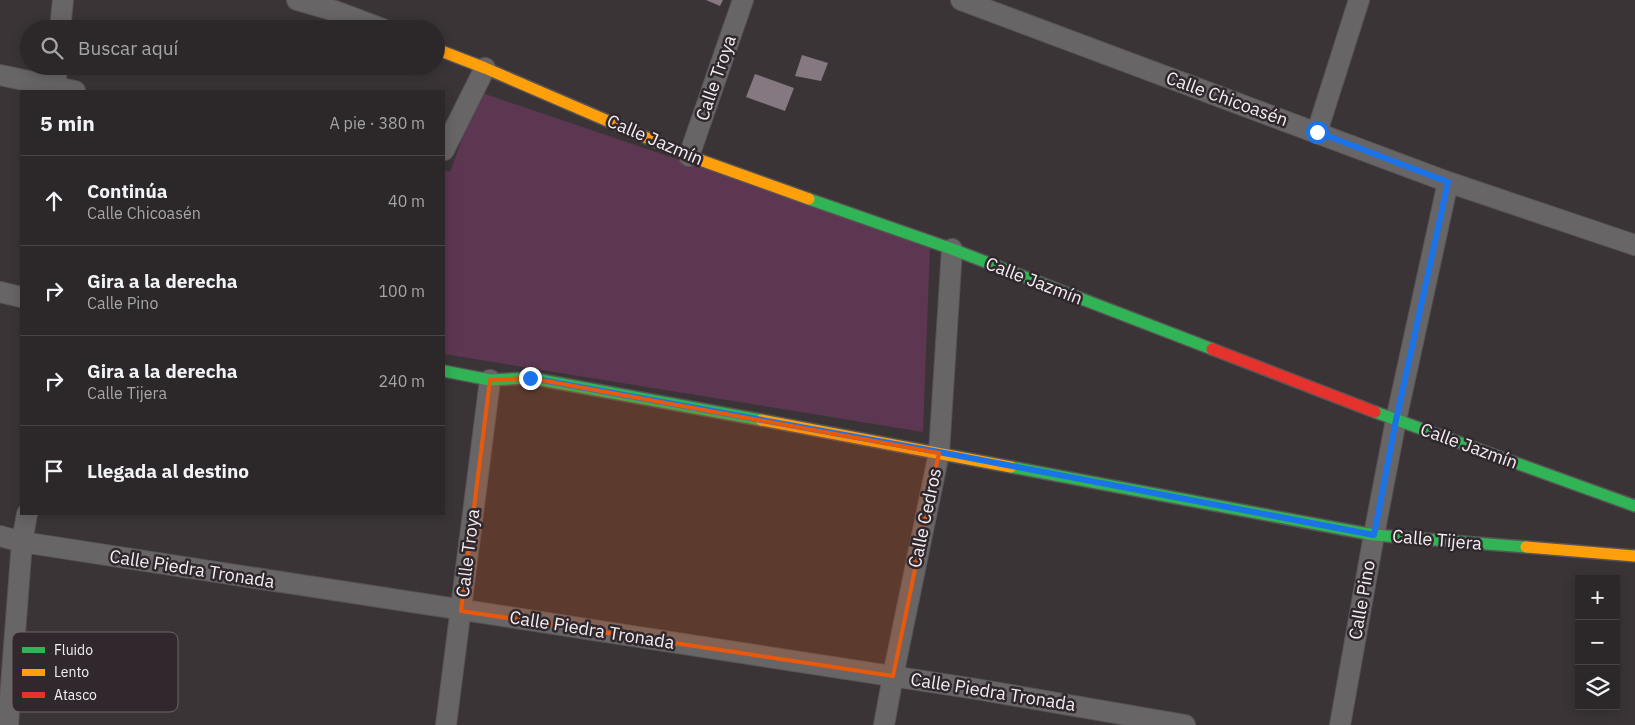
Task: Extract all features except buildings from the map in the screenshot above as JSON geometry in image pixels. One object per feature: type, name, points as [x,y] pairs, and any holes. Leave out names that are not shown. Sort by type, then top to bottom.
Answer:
[{"type":"street","points":[[61,20],[63,0]]},
{"type":"street","points":[[297,0],[359,20]]},
{"type":"street","name":"Calle Troya","points":[[689,156],[743,0]]},
{"type":"street","name":"Calle Chicoasén","points":[[960,0],[1448,182],[1635,245]]},
{"type":"street","points":[[1317,132],[1359,0]]},
{"type":"street","name":"Calle Jazmín","points":[[445,52],[689,156],[952,249],[1396,420],[1635,506]]},
{"type":"street","points":[[445,148],[485,68]]},
{"type":"street","points":[[0,76],[55,90],[56,75]]},
{"type":"street","name":"Calle Pino","points":[[1340,725],[1396,420],[1448,182]]},
{"type":"street","name":"Calle Cedros","points":[[884,725],[892,676],[939,452],[952,249]]},
{"type":"street","points":[[0,292],[20,297]]},
{"type":"street","name":"Calle Tijera","points":[[445,371],[490,380],[530,378],[939,452],[1374,535],[1635,556]]},
{"type":"street","name":"Calle Troya","points":[[446,725],[490,380]]},
{"type":"street","points":[[15,632],[22,542],[27,515]]},
{"type":"street","name":"Calle Piedra Tronada","points":[[0,536],[22,542],[976,689],[1185,725]]},
{"type":"street","points":[[8,725],[12,673]]},
{"type":"highlighted area","points":[[530,378],[939,453],[893,676],[461,611],[490,380]]},
{"type":"shaded area","points":[[479,92],[930,245],[923,432],[445,354],[445,170],[450,172]]},
{"type":"traffic: fast","points":[[809,199],[952,249],[1212,349]]},
{"type":"traffic: fast","points":[[445,371],[490,380],[530,378],[761,420]]},
{"type":"traffic: fast","points":[[1375,412],[1635,506]]},
{"type":"traffic: fast","points":[[1011,467],[1374,535],[1526,547]]},
{"type":"traffic: slow","points":[[445,52],[689,156],[809,199]]},
{"type":"traffic: slow","points":[[761,420],[1011,467]]},
{"type":"traffic: slow","points":[[1526,547],[1635,556]]},
{"type":"traffic: jam","points":[[1212,349],[1375,412]]},
{"type":"route","points":[[530,378],[939,452],[1374,535],[1396,420],[1448,182],[1317,132]]}]
